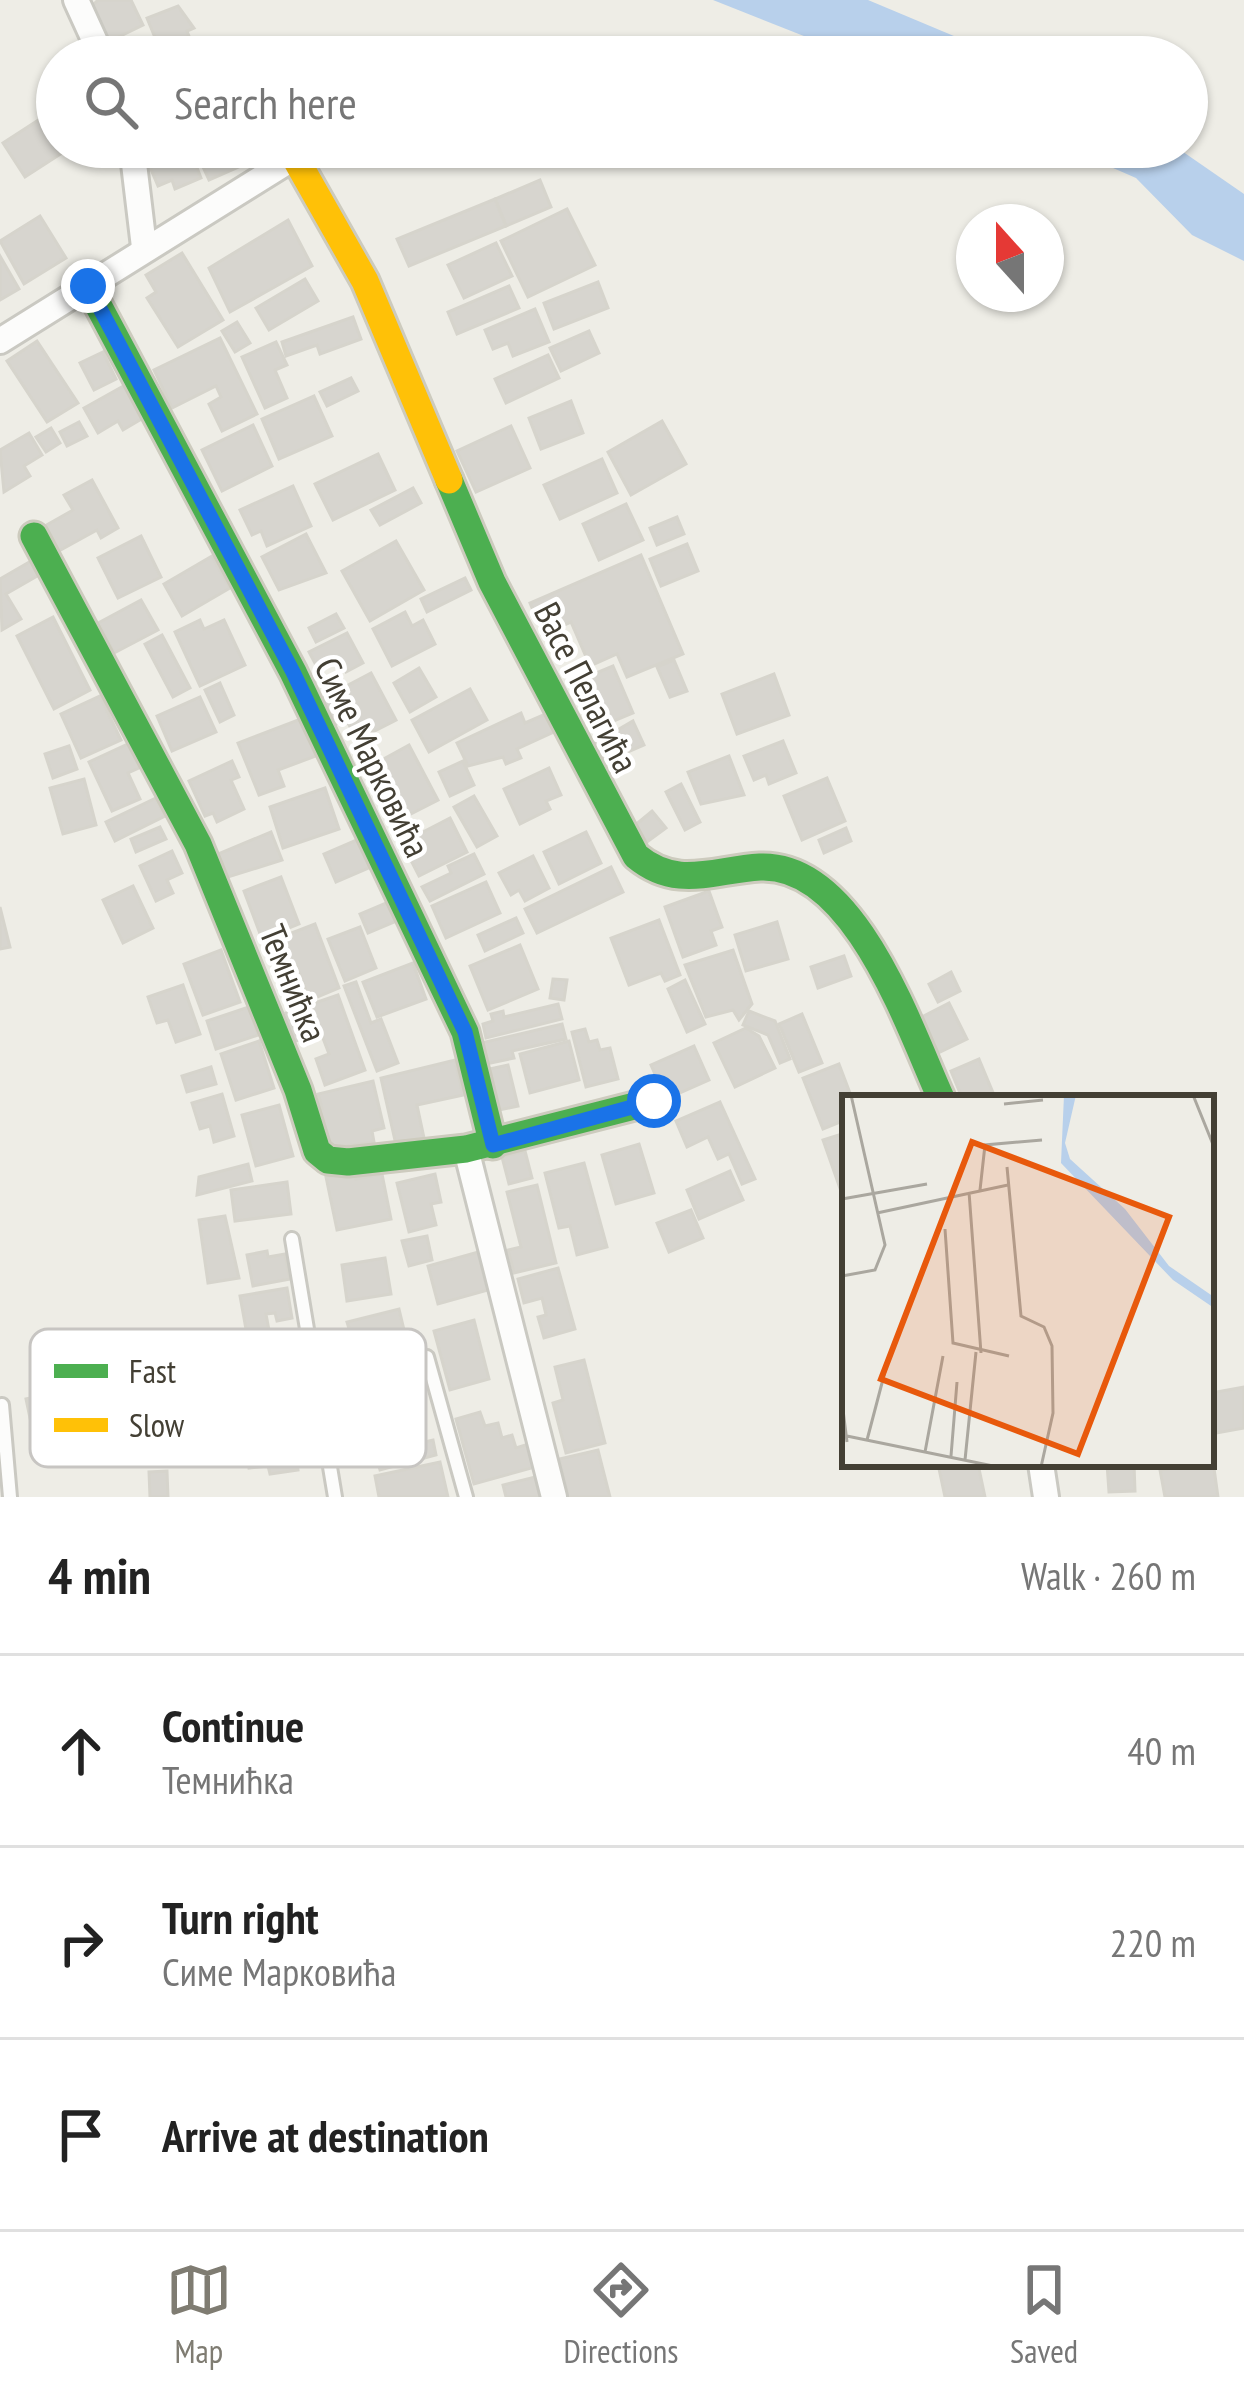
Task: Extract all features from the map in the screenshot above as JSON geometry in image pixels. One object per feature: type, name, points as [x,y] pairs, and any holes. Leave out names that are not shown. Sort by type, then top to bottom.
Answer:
[{"type":"street","points":[[76,0],[92,36]]},
{"type":"street","points":[[134,168],[144,248]]},
{"type":"street","points":[[0,341],[267,168]]},
{"type":"street","name":"Васе Пелагића","points":[[301,168],[365,281],[492,582],[636,856],[650,872],[674,881],[765,866],[806,878],[844,912],[872,953],[940,1095]]},
{"type":"street","name":"Симе Марковића","points":[[88,286],[293,672],[465,1032],[479,1147],[554,1497]]},
{"type":"street","name":"Темнићка","points":[[34,536],[198,844],[317,1151],[328,1160],[348,1162],[479,1147],[654,1101]]},
{"type":"street","points":[[1041,1467],[1046,1497]]},
{"type":"lane","points":[[292,1239],[307,1329]]},
{"type":"lane","points":[[427,1357],[466,1497]]},
{"type":"lane","points":[[2,1406],[10,1497]]},
{"type":"lane","points":[[330,1467],[335,1497]]},
{"type":"water","points":[[713,0],[868,0],[954,36],[804,36]]},
{"type":"water","points":[[1113,168],[1206,168],[1244,194],[1244,261],[1192,235],[1136,178]]},
{"type":"building","points":[[98,0],[131,0],[143,25],[120,36],[102,36],[89,9]]},
{"type":"building","points":[[178,6],[194,28],[187,31],[189,36],[154,36],[147,18]]},
{"type":"building","points":[[36,122],[39,168],[25,177],[3,143]]},
{"type":"building","points":[[150,168],[197,168],[201,178],[175,189],[172,180],[158,186]]},
{"type":"building","points":[[204,168],[236,168],[209,180]]},
{"type":"building","points":[[540,180],[551,207],[506,226],[495,199]]},
{"type":"building","points":[[495,199],[506,226],[409,266],[397,239]]},
{"type":"building","points":[[567,209],[595,265],[528,297],[501,241]]},
{"type":"building","points":[[40,216],[66,258],[24,284],[0,241]]},
{"type":"building","points":[[288,220],[312,266],[230,312],[209,268]]},
{"type":"building","points":[[496,243],[512,276],[464,298],[448,265]]},
{"type":"building","points":[[182,253],[223,320],[178,347],[147,298],[156,292],[146,275]]},
{"type":"building","points":[[0,256],[19,289],[0,300]]},
{"type":"building","points":[[305,279],[318,301],[269,330],[256,308]]},
{"type":"building","points":[[598,282],[608,308],[554,329],[544,303]]},
{"type":"building","points":[[509,286],[519,308],[457,334],[448,312]]},
{"type":"building","points":[[535,309],[549,342],[513,356],[508,343],[493,349],[485,330]]},
{"type":"building","points":[[353,317],[361,339],[320,354],[317,345],[286,356],[282,342]]},
{"type":"building","points":[[237,322],[250,343],[235,352],[222,331]]},
{"type":"building","points":[[589,331],[599,353],[561,371],[550,348]]},
{"type":"building","points":[[220,338],[257,414],[222,431],[209,404],[221,397],[216,386],[172,408],[154,370]]},
{"type":"building","points":[[37,341],[78,403],[47,422],[7,361]]},
{"type":"building","points":[[276,342],[287,365],[275,370],[287,398],[265,408],[242,357]]},
{"type":"building","points":[[103,352],[116,379],[94,390],[80,363]]},
{"type":"building","points":[[548,355],[559,378],[506,403],[495,379]]},
{"type":"building","points":[[351,378],[358,391],[327,406],[320,392]]},
{"type":"building","points":[[127,384],[145,417],[123,430],[118,421],[98,433],[84,408]]},
{"type":"building","points":[[314,396],[332,436],[279,459],[262,419]]},
{"type":"building","points":[[571,401],[583,433],[541,449],[529,418]]},
{"type":"building","points":[[662,421],[686,464],[631,495],[608,452]]},
{"type":"building","points":[[79,422],[87,436],[67,446],[60,432]]},
{"type":"building","points":[[253,425],[272,466],[222,491],[202,450]]},
{"type":"building","points":[[511,426],[530,468],[476,492],[457,451]]},
{"type":"building","points":[[51,428],[60,443],[46,452],[36,437]]},
{"type":"building","points":[[29,433],[42,455],[24,466],[30,476],[4,492],[0,450]]},
{"type":"building","points":[[378,454],[395,490],[333,520],[315,484]]},
{"type":"building","points":[[602,459],[617,493],[560,519],[544,485]]},
{"type":"building","points":[[92,480],[118,528],[101,538],[97,530],[57,552],[43,527],[73,510],[64,495]]},
{"type":"building","points":[[293,486],[311,526],[267,546],[261,531],[252,535],[240,510]]},
{"type":"building","points":[[413,488],[421,503],[380,525],[371,510]]},
{"type":"building","points":[[626,504],[643,540],[599,560],[583,524]]},
{"type":"building","points":[[677,517],[684,534],[657,545],[650,528]]},
{"type":"building","points":[[306,534],[326,573],[279,590],[262,557]]},
{"type":"building","points":[[141,536],[161,577],[118,598],[98,558]]},
{"type":"building","points":[[396,541],[424,590],[370,621],[342,571]]},
{"type":"building","points":[[687,544],[698,571],[661,586],[650,559]]},
{"type":"building","points":[[641,555],[683,654],[627,677],[617,654],[590,666],[571,622],[543,634],[530,603]]},
{"type":"building","points":[[212,556],[230,588],[182,616],[164,584]]},
{"type":"building","points":[[31,561],[39,575],[6,594],[21,619],[2,630],[0,579]]},
{"type":"building","points":[[465,578],[471,590],[427,612],[421,599]]},
{"type":"building","points":[[141,600],[158,630],[114,653],[98,623]]},
{"type":"building","points":[[405,612],[412,626],[423,620],[435,644],[392,666],[373,629]]},
{"type":"building","points":[[336,614],[344,628],[316,642],[309,628]]},
{"type":"building","points":[[53,617],[90,690],[54,709],[17,636]]},
{"type":"building","points":[[200,620],[204,629],[224,620],[245,665],[200,686],[175,632]]},
{"type":"building","points":[[347,633],[363,663],[346,672],[339,659],[319,671],[309,652]]},
{"type":"building","points":[[162,635],[190,688],[173,697],[145,644]]},
{"type":"building","points":[[674,660],[687,691],[670,697],[657,667]]},
{"type":"building","points":[[613,666],[633,713],[592,730],[572,683]]},
{"type":"building","points":[[419,668],[436,697],[410,712],[394,683]]},
{"type":"building","points":[[371,673],[396,720],[357,740],[346,719],[333,726],[320,700]]},
{"type":"building","points":[[774,674],[789,715],[737,734],[722,694]]},
{"type":"building","points":[[220,683],[234,715],[220,722],[205,690]]},
{"type":"building","points":[[470,689],[487,720],[429,752],[412,720]]},
{"type":"building","points":[[100,696],[121,740],[81,758],[61,714]]},
{"type":"building","points":[[200,697],[216,732],[172,751],[157,716]]},
{"type":"building","points":[[521,713],[525,723],[548,713],[556,731],[517,749],[521,758],[506,764],[503,757],[468,766],[457,743]]},
{"type":"building","points":[[301,719],[316,756],[278,770],[284,786],[259,795],[238,743]]},
{"type":"building","points":[[633,721],[644,745],[600,764],[592,745]]},
{"type":"building","points":[[783,741],[796,773],[769,784],[766,775],[754,780],[744,756]]},
{"type":"building","points":[[130,743],[141,767],[128,773],[140,799],[112,811],[89,762]]},
{"type":"building","points":[[409,745],[438,800],[397,821],[369,767]]},
{"type":"building","points":[[69,746],[77,769],[53,778],[45,754]]},
{"type":"building","points":[[729,756],[744,795],[701,804],[688,772]]},
{"type":"building","points":[[232,761],[239,777],[231,780],[244,809],[217,822],[213,813],[205,816],[189,781]]},
{"type":"building","points":[[463,761],[474,785],[450,796],[439,772]]},
{"type":"building","points":[[549,768],[561,795],[546,801],[550,809],[520,824],[504,789]]},
{"type":"building","points":[[827,778],[845,821],[802,840],[784,796]]},
{"type":"building","points":[[84,779],[96,825],[63,834],[50,788]]},
{"type":"building","points":[[681,784],[700,822],[685,830],[666,792]]},
{"type":"building","points":[[325,788],[339,829],[283,848],[270,807]]},
{"type":"building","points":[[474,796],[497,836],[477,847],[454,807]]},
{"type":"building","points":[[156,798],[165,816],[115,841],[106,822]]},
{"type":"building","points":[[652,811],[666,828],[647,842],[634,826]]},
{"type":"building","points":[[450,818],[467,852],[419,876],[402,843]]},
{"type":"building","points":[[160,827],[166,839],[136,852],[131,839]]},
{"type":"building","points":[[846,828],[851,841],[824,853],[819,840]]},
{"type":"building","points":[[271,832],[282,860],[228,877],[218,854]]},
{"type":"building","points":[[586,832],[601,863],[559,884],[544,852]]},
{"type":"building","points":[[359,839],[371,867],[336,882],[324,854]]},
{"type":"building","points":[[172,851],[182,873],[167,880],[173,893],[156,901],[140,866]]},
{"type":"building","points":[[474,854],[484,874],[430,901],[422,887],[451,873],[448,866]]},
{"type":"building","points":[[533,856],[549,888],[525,901],[519,890],[511,895],[499,873]]},
{"type":"building","points":[[611,867],[623,892],[537,933],[525,909]]},
{"type":"building","points":[[281,877],[299,924],[262,939],[244,891]]},
{"type":"building","points":[[486,882],[500,913],[446,938],[432,906]]},
{"type":"building","points":[[133,886],[153,928],[123,943],[103,900]]},
{"type":"building","points":[[709,891],[722,927],[711,931],[716,945],[683,957],[665,907]]},
{"type":"building","points":[[391,901],[399,920],[368,933],[360,914]]},
{"type":"building","points":[[0,907],[10,947],[0,949]]},
{"type":"building","points":[[516,918],[523,933],[485,951],[478,935]]},
{"type":"building","points":[[659,920],[680,975],[665,981],[661,973],[629,985],[611,938]]},
{"type":"building","points":[[777,922],[788,959],[746,971],[735,935]]},
{"type":"building","points":[[315,924],[339,988],[310,1000],[296,965],[284,969],[273,940]]},
{"type":"building","points":[[360,927],[376,968],[345,981],[328,939]]},
{"type":"building","points":[[520,945],[538,989],[488,1010],[470,966]]},
{"type":"building","points":[[221,950],[240,1002],[203,1015],[184,964]]},
{"type":"building","points":[[733,950],[752,1004],[739,1020],[733,1010],[706,1017],[685,965]]},
{"type":"building","points":[[844,956],[851,976],[818,988],[811,967]]},
{"type":"building","points":[[413,963],[426,999],[377,1017],[363,982]]},
{"type":"building","points":[[951,972],[960,991],[938,1002],[929,984]]},
{"type":"building","points":[[553,979],[567,980],[564,1000],[550,998]]},
{"type":"building","points":[[685,980],[705,1024],[687,1032],[668,989]]},
{"type":"building","points":[[356,982],[371,1023],[381,1019],[398,1063],[377,1071],[344,986]]},
{"type":"building","points":[[183,985],[200,1034],[176,1042],[168,1020],[157,1023],[148,997]]},
{"type":"building","points":[[338,995],[365,1070],[325,1085],[316,1059],[329,1054],[321,1033],[296,1041],[286,1013]]},
{"type":"building","points":[[949,1003],[967,1039],[938,1053],[920,1018]]},
{"type":"building","points":[[558,1004],[562,1019],[486,1038],[483,1024],[493,1021],[491,1014],[503,1011],[504,1017]]},
{"type":"building","points":[[249,1007],[258,1035],[216,1049],[207,1021]]},
{"type":"building","points":[[749,1011],[775,1021],[790,1059],[780,1063],[768,1035],[743,1025]]},
{"type":"building","points":[[802,1014],[822,1063],[799,1072],[779,1024]]},
{"type":"building","points":[[562,1024],[566,1039],[512,1051],[514,1058],[486,1064],[481,1043]]},
{"type":"building","points":[[746,1028],[759,1036],[775,1068],[735,1087],[714,1043]]},
{"type":"building","points":[[585,1029],[589,1042],[597,1040],[600,1050],[610,1048],[618,1079],[586,1087],[572,1032]]},
{"type":"building","points":[[259,1041],[274,1088],[236,1100],[221,1054]]},
{"type":"building","points":[[569,1041],[579,1080],[530,1093],[520,1054]]},
{"type":"building","points":[[694,1046],[709,1080],[666,1099],[651,1065]]},
{"type":"building","points":[[979,1059],[994,1095],[961,1095],[951,1071]]},
{"type":"building","points":[[455,1060],[463,1095],[417,1105],[424,1138],[396,1145],[381,1078]]},
{"type":"building","points":[[839,1064],[850,1093],[841,1096],[842,1121],[823,1129],[803,1078]]},
{"type":"building","points":[[508,1065],[518,1106],[499,1110],[490,1069]]},
{"type":"building","points":[[211,1067],[216,1084],[187,1092],[182,1076]]},
{"type":"building","points":[[373,1081],[384,1128],[372,1131],[374,1142],[324,1149],[315,1111],[322,1109],[318,1094]]},
{"type":"building","points":[[222,1094],[234,1136],[214,1142],[210,1126],[200,1129],[192,1103]]},
{"type":"building","points":[[720,1102],[755,1179],[742,1184],[729,1154],[718,1159],[708,1137],[687,1147],[676,1121]]},
{"type":"building","points":[[279,1105],[293,1156],[256,1166],[242,1115]]},
{"type":"building","points":[[842,1134],[842,1194],[823,1140]]},
{"type":"building","points":[[639,1144],[654,1193],[616,1204],[602,1155]]},
{"type":"building","points":[[525,1151],[532,1178],[509,1184],[502,1157]]},
{"type":"building","points":[[584,1163],[607,1247],[577,1255],[570,1226],[559,1228],[545,1173]]},
{"type":"building","points":[[248,1164],[252,1181],[197,1195],[199,1177]]},
{"type":"building","points":[[355,1171],[356,1179],[382,1174],[391,1219],[337,1230],[326,1177]]},
{"type":"building","points":[[730,1171],[743,1200],[699,1219],[687,1190]]},
{"type":"building","points":[[435,1174],[441,1202],[431,1204],[436,1225],[409,1232],[397,1183]]},
{"type":"building","points":[[287,1182],[291,1214],[235,1221],[231,1190]]},
{"type":"building","points":[[537,1185],[556,1263],[514,1273],[508,1250],[521,1247],[507,1192]]},
{"type":"building","points":[[691,1210],[703,1238],[669,1252],[657,1223]]},
{"type":"building","points":[[225,1216],[239,1278],[208,1283],[199,1220]]},
{"type":"building","points":[[427,1236],[432,1260],[409,1266],[402,1241]]},
{"type":"building","points":[[267,1251],[268,1257],[285,1254],[290,1279],[253,1286],[247,1255]]},
{"type":"building","points":[[478,1252],[488,1290],[438,1304],[428,1266]]},
{"type":"building","points":[[385,1258],[391,1294],[347,1301],[342,1265]]},
{"type":"building","points":[[558,1268],[575,1329],[544,1338],[538,1317],[546,1315],[542,1298],[524,1303],[518,1279]]},
{"type":"building","points":[[287,1288],[292,1318],[277,1321],[275,1313],[266,1314],[269,1329],[246,1329],[240,1296]]},
{"type":"building","points":[[399,1309],[404,1329],[349,1329],[347,1322]]},
{"type":"building","points":[[474,1320],[489,1379],[450,1390],[434,1331]]},
{"type":"building","points":[[584,1360],[605,1443],[566,1453],[553,1403],[563,1400],[555,1367]]},
{"type":"building","points":[[1244,1387],[1244,1428],[1214,1433],[1214,1392]]},
{"type":"building","points":[[480,1412],[485,1426],[498,1423],[502,1438],[512,1435],[516,1448],[529,1444],[535,1467],[474,1484],[456,1419]]},
{"type":"building","points":[[433,1440],[436,1455],[426,1458],[426,1442]]},
{"type":"building","points":[[598,1450],[610,1497],[568,1497],[559,1459]]},
{"type":"building","points":[[440,1462],[448,1497],[379,1497],[375,1476]]},
{"type":"building","points":[[268,1467],[298,1467],[298,1470],[270,1474]]},
{"type":"building","points":[[939,1467],[979,1467],[985,1497],[945,1497]]},
{"type":"building","points":[[1107,1467],[1134,1467],[1135,1491],[1109,1492]]},
{"type":"building","points":[[1214,1467],[1218,1497],[1165,1497],[1160,1470]]},
{"type":"building","points":[[167,1471],[168,1497],[150,1497],[149,1472]]},
{"type":"building","points":[[535,1477],[540,1497],[506,1497],[503,1485]]},
{"type":"traffic: fast","points":[[88,286],[293,672],[465,1032],[493,1145]]},
{"type":"traffic: fast","points":[[449,480],[492,582],[636,856],[681,875],[760,867],[794,873],[824,892],[851,920],[874,955],[940,1095]]},
{"type":"traffic: fast","points":[[34,536],[198,844],[298,1090],[317,1151],[328,1160],[348,1162],[466,1149],[654,1101]]},
{"type":"traffic: slow","points":[[301,168],[365,281],[449,480]]},
{"type":"route","points":[[88,286],[293,672],[373,836],[465,1032],[493,1145],[654,1101]]}]
